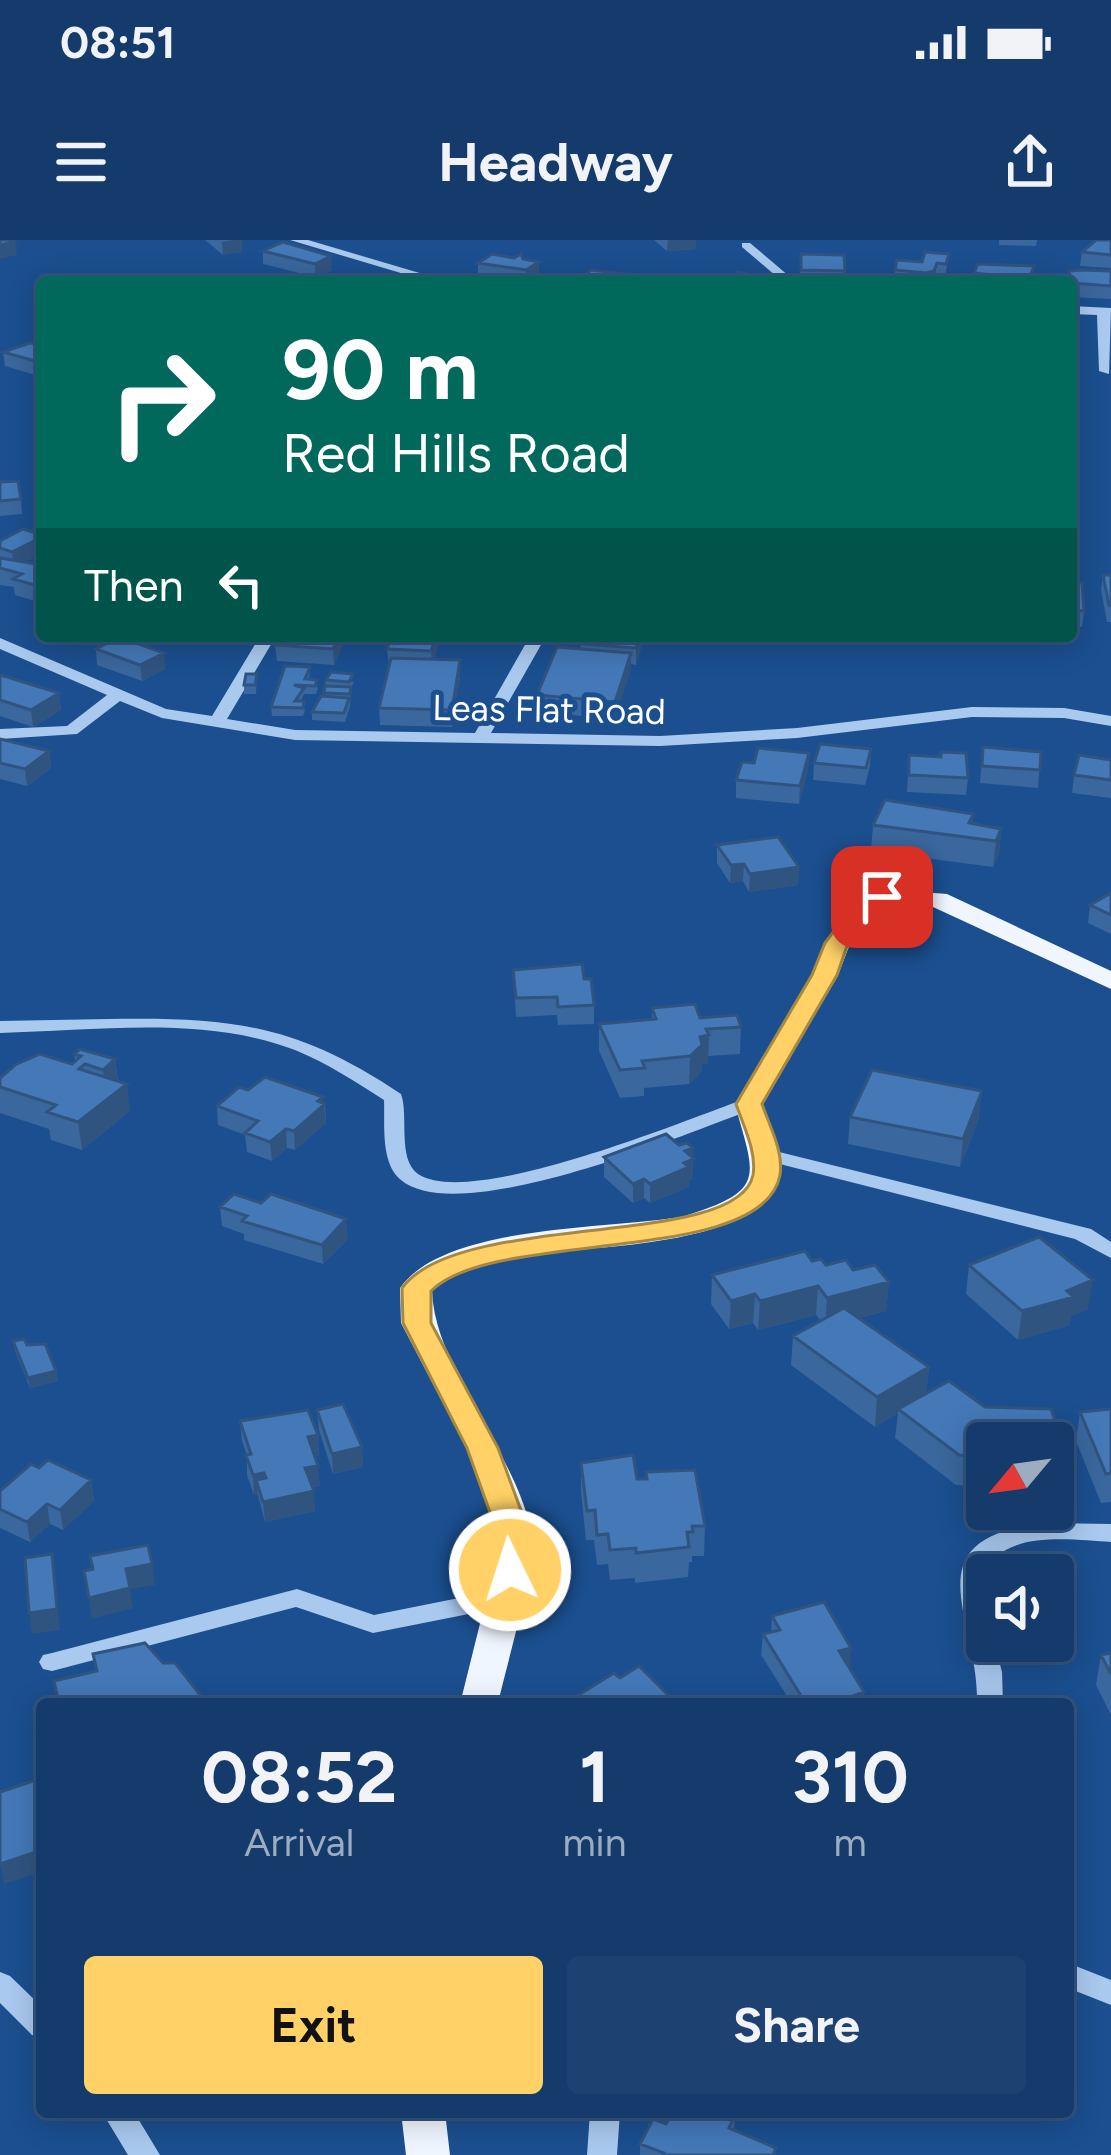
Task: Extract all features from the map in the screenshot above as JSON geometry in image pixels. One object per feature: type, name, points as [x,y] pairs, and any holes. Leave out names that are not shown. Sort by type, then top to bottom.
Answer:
[{"type":"main road","points":[[480,1698],[517,1543],[483,1448],[417,1323],[416,1288],[434,1271],[500,1249],[625,1237],[696,1223],[740,1207],[766,1179],[766,1155],[749,1104],[824,975],[837,943],[862,909],[882,897],[938,899],[1049,956],[1111,981]]},
{"type":"main road","points":[[424,2118],[428,2155]]},
{"type":"street","points":[[296,240],[420,276]]},
{"type":"street","points":[[746,245],[783,276]]},
{"type":"street","points":[[1077,310],[1107,311],[1105,371]]},
{"type":"street","points":[[216,724],[264,642]]},
{"type":"street","points":[[480,739],[535,642]]},
{"type":"street","name":"Leas Flat Road","points":[[0,643],[162,713],[295,734],[660,741],[797,734],[972,712],[1064,713],[1111,721]]},
{"type":"street","points":[[0,734],[70,731],[119,694]]},
{"type":"street","points":[[0,1028],[229,1027],[289,1041],[354,1071],[394,1098],[400,1163],[410,1178],[437,1186],[474,1187],[534,1178],[749,1104]]},
{"type":"street","points":[[766,1155],[1083,1234],[1111,1251]]},
{"type":"street","points":[[991,1698],[993,1677],[971,1586],[978,1563],[998,1541],[1029,1532],[1111,1532]]},
{"type":"street","points":[[52,1662],[297,1598],[373,1624],[504,1598]]},
{"type":"street","points":[[1074,1978],[1111,1993]]},
{"type":"street","points":[[0,1984],[36,2020]]},
{"type":"street","points":[[121,2118],[146,2155]]},
{"type":"street","points":[[602,2155],[605,2118]]},
{"type":"building","points":[[1096,240],[1111,240],[1111,255],[1082,252]]},
{"type":"building","points":[[283,242],[331,256],[315,264],[263,251]]},
{"type":"building","points":[[925,252],[949,254],[946,264],[937,263],[934,271],[926,273],[895,270],[897,260],[922,262]]},
{"type":"building","points":[[492,254],[514,258],[521,254],[523,259],[539,262],[526,270],[478,263]]},
{"type":"building","points":[[801,254],[844,255],[845,271],[801,270]]},
{"type":"building","points":[[978,264],[1034,266],[1030,276],[974,273]]},
{"type":"building","points":[[591,270],[625,274],[623,276],[585,276]]},
{"type":"building","points":[[1069,271],[1111,271],[1111,286],[1077,283],[1077,276]]},
{"type":"building","points":[[36,344],[36,361],[3,352]]},
{"type":"building","points":[[18,481],[21,499],[0,501],[0,482]]},
{"type":"building","points":[[23,529],[36,533],[36,540],[12,552],[0,548],[0,541]]},
{"type":"building","points":[[0,558],[36,564],[36,585],[13,579],[22,574],[0,568]]},
{"type":"building","points":[[1103,575],[1111,575],[1111,606],[1109,605]]},
{"type":"building","points":[[1077,583],[1082,583],[1084,611],[1077,610]]},
{"type":"building","points":[[109,642],[133,642],[164,653],[140,665],[96,649]]},
{"type":"building","points":[[277,642],[336,642],[333,649]]},
{"type":"building","points":[[390,642],[434,642],[431,651],[387,649]]},
{"type":"building","points":[[581,642],[638,642],[636,648]]},
{"type":"building","points":[[557,647],[631,653],[615,702],[537,695]]},
{"type":"building","points":[[391,658],[460,660],[452,710],[379,708]]},
{"type":"building","points":[[285,666],[310,667],[305,679],[317,680],[315,686],[294,685],[304,688],[295,701],[304,701],[303,708],[271,707]]},
{"type":"building","points":[[331,672],[353,674],[349,682],[326,680]]},
{"type":"building","points":[[246,674],[257,674],[255,685],[244,685]]},
{"type":"building","points":[[0,675],[59,693],[31,710],[0,700]]},
{"type":"building","points":[[325,686],[351,687],[350,694],[324,693]]},
{"type":"building","points":[[321,696],[349,698],[344,713],[312,712]]},
{"type":"building","points":[[0,739],[49,751],[25,769],[0,763]]},
{"type":"building","points":[[820,744],[871,749],[866,768],[814,763]]},
{"type":"building","points":[[983,747],[1041,752],[1040,770],[982,766]]},
{"type":"building","points":[[758,748],[809,753],[800,786],[736,780],[742,762],[754,763]]},
{"type":"building","points":[[941,752],[966,753],[968,778],[909,775],[909,755],[941,757]]},
{"type":"building","points":[[1079,755],[1111,760],[1111,780],[1074,775]]},
{"type":"building","points":[[885,800],[973,814],[969,823],[1001,829],[996,841],[873,825]]},
{"type":"building","points":[[778,837],[799,867],[750,874],[744,864],[731,865],[717,845]]},
{"type":"building","points":[[1111,893],[1111,915],[1090,905]]},
{"type":"building","points":[[582,964],[584,979],[591,979],[594,1005],[558,1007],[557,997],[516,998],[513,970]]},
{"type":"building","points":[[695,1004],[700,1018],[737,1015],[741,1027],[706,1029],[709,1035],[700,1037],[702,1045],[690,1056],[642,1061],[645,1068],[620,1070],[599,1024],[656,1019],[652,1008]]},
{"type":"building","points":[[80,1049],[115,1059],[103,1070],[85,1064],[79,1069],[127,1084],[78,1122],[47,1112],[56,1105],[0,1087],[0,1078],[15,1065],[40,1054],[72,1064],[81,1056],[74,1054]]},
{"type":"building","points":[[872,1070],[982,1091],[963,1139],[850,1117]]},
{"type":"building","points":[[265,1077],[323,1097],[318,1101],[325,1104],[294,1131],[286,1129],[270,1142],[245,1133],[258,1121],[217,1106],[239,1087],[248,1090]]},
{"type":"building","points":[[666,1134],[679,1145],[687,1143],[693,1148],[685,1151],[694,1159],[684,1163],[689,1167],[650,1184],[644,1179],[633,1184],[604,1157]]},
{"type":"building","points":[[234,1194],[261,1203],[271,1194],[346,1219],[322,1245],[242,1221],[247,1216],[220,1207]]},
{"type":"building","points":[[1039,1237],[1093,1280],[1067,1291],[1074,1297],[1022,1311],[969,1265]]},
{"type":"building","points":[[805,1251],[812,1261],[821,1259],[826,1265],[846,1260],[853,1270],[875,1265],[889,1282],[827,1298],[818,1286],[760,1301],[755,1294],[731,1301],[712,1275]]},
{"type":"building","points":[[844,1308],[929,1367],[877,1397],[793,1336]]},
{"type":"building","points":[[24,1339],[27,1345],[45,1344],[56,1371],[28,1378],[13,1341]]},
{"type":"building","points":[[949,1381],[985,1407],[1051,1409],[1055,1422],[966,1422],[966,1456],[959,1455],[898,1409]]},
{"type":"building","points":[[343,1404],[362,1447],[332,1454],[317,1410]]},
{"type":"building","points":[[1111,1409],[1111,1473],[1106,1474],[1080,1412]]},
{"type":"building","points":[[308,1410],[318,1435],[308,1437],[318,1466],[305,1468],[314,1491],[263,1502],[256,1480],[266,1478],[264,1473],[253,1475],[240,1421]]},
{"type":"building","points":[[633,1455],[637,1479],[647,1479],[646,1472],[695,1470],[705,1526],[692,1526],[693,1532],[687,1532],[689,1547],[636,1553],[636,1548],[610,1550],[608,1534],[597,1535],[595,1510],[587,1511],[581,1463]]},
{"type":"building","points":[[48,1460],[91,1480],[60,1510],[47,1504],[27,1522],[0,1509],[0,1491],[31,1464],[39,1468]]},
{"type":"building","points":[[148,1545],[152,1564],[126,1569],[130,1588],[89,1598],[84,1571],[93,1569],[90,1556]]},
{"type":"building","points":[[52,1554],[57,1609],[29,1613],[25,1558]]},
{"type":"building","points":[[824,1602],[851,1648],[839,1651],[864,1692],[848,1698],[802,1698],[763,1634],[780,1630],[772,1616]]},
{"type":"building","points":[[145,1643],[163,1663],[175,1663],[201,1696],[58,1698],[54,1681],[97,1671],[93,1654]]},
{"type":"building","points":[[1111,1653],[1111,1674],[1101,1655]]},
{"type":"building","points":[[639,1666],[671,1698],[574,1698],[614,1673],[620,1678]]},
{"type":"building","points":[[36,1780],[36,1852],[0,1864],[0,1792]]},
{"type":"building","points":[[670,2118],[733,2118],[729,2128],[776,2148],[773,2155],[663,2155],[640,2144],[653,2119],[666,2124]]},
{"type":"route","points":[[510,1570],[517,1543],[483,1448],[417,1323],[416,1288],[434,1271],[500,1249],[625,1237],[696,1223],[740,1207],[757,1193],[766,1179],[766,1155],[749,1104],[824,975],[837,943],[862,909],[882,897]]}]
